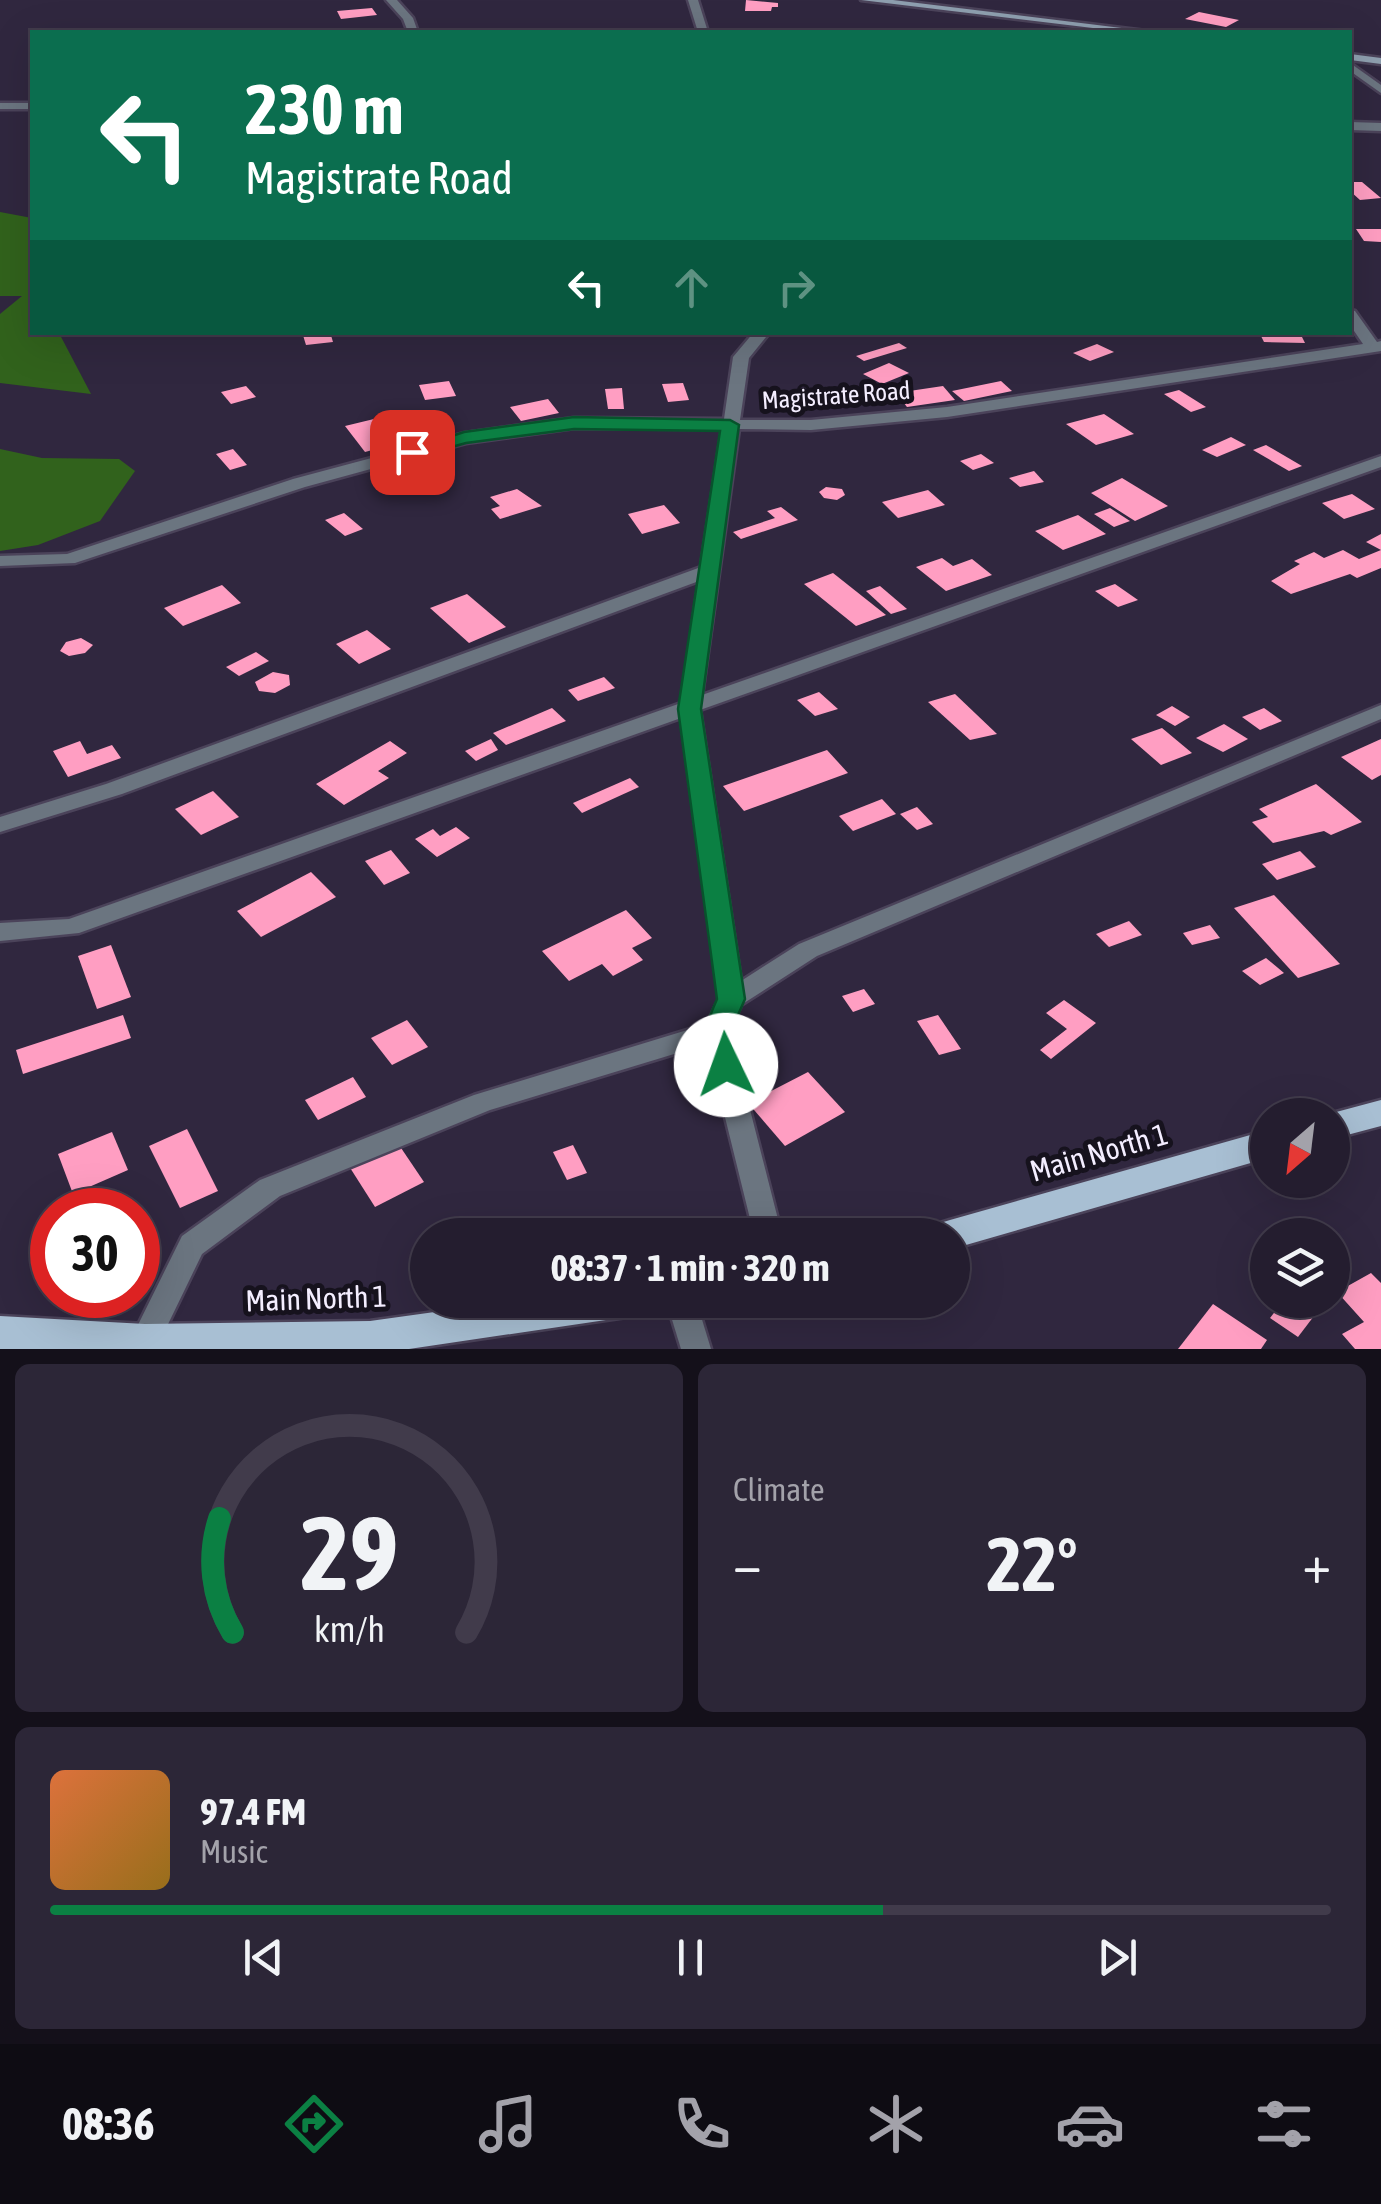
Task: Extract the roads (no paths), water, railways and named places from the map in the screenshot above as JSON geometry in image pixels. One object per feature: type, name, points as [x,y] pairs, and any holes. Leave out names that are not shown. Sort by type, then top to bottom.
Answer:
[{"type":"main road","points":[[866,0],[1132,30]]},
{"type":"main road","points":[[1352,57],[1381,62]]},
{"type":"main road","points":[[1350,1121],[1381,1113]]},
{"type":"main road","name":"Main North 1","points":[[970,1229],[1250,1149]]},
{"type":"main road","name":"Main North 1","points":[[0,1333],[145,1341],[370,1338],[508,1318]]},
{"type":"street","points":[[391,0],[413,30]]},
{"type":"street","points":[[694,0],[702,30]]},
{"type":"street","points":[[1352,68],[1381,90]]},
{"type":"street","points":[[0,106],[30,106]]},
{"type":"street","points":[[1352,126],[1381,127]]},
{"type":"street","points":[[1352,316],[1377,347]]},
{"type":"street","points":[[760,335],[741,357],[690,709],[731,999],[717,1031],[764,1218]]},
{"type":"street","name":"Magistrate Road","points":[[0,561],[69,560],[298,483],[464,438],[574,423],[811,426],[948,412],[1377,347]]},
{"type":"street","points":[[0,932],[71,927],[1381,461]]},
{"type":"street","points":[[0,825],[114,789],[711,570]]},
{"type":"street","points":[[731,999],[808,950],[1381,710]]},
{"type":"street","points":[[145,1341],[192,1245],[270,1188],[484,1102],[717,1031]]},
{"type":"street","points":[[686,1318],[696,1349]]}]
